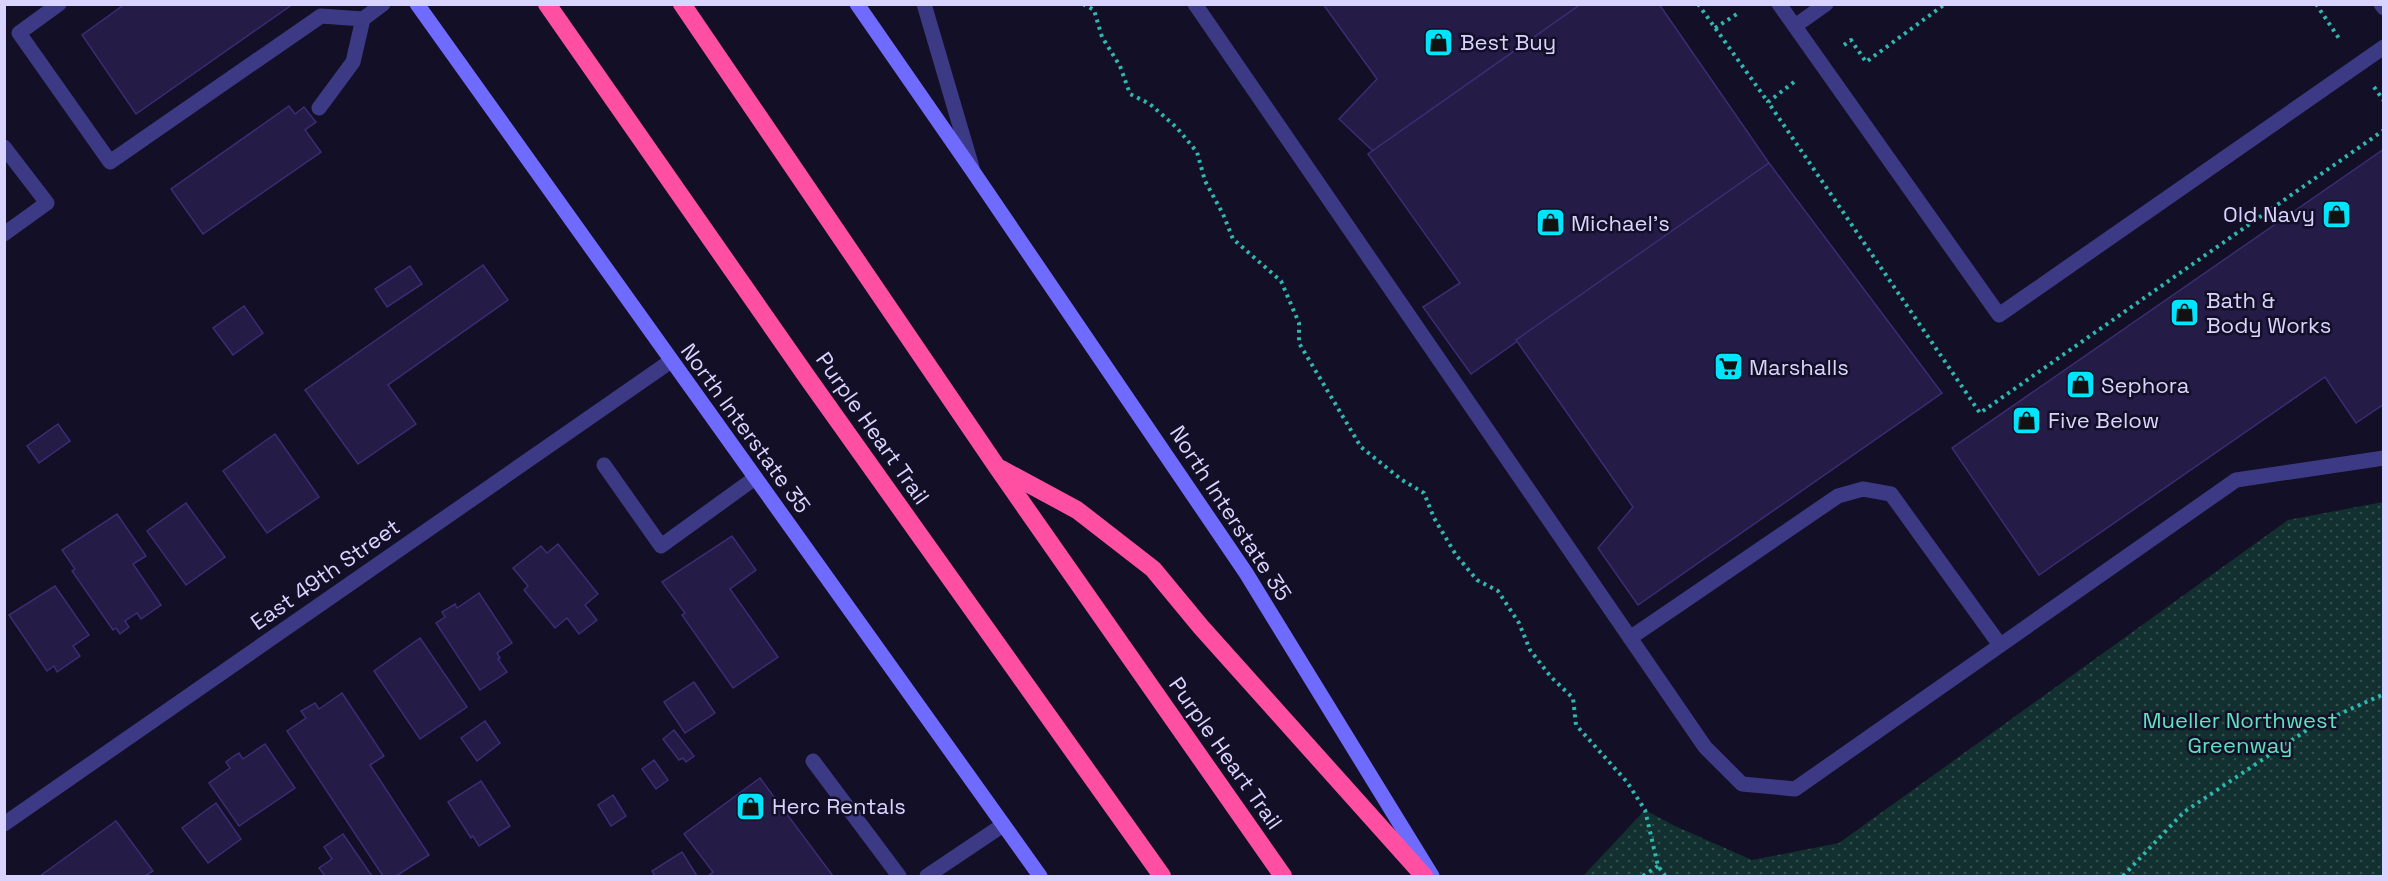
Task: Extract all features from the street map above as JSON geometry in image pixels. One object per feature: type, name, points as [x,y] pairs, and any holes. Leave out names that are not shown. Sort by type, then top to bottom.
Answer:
[{"type":"highway","name":"Purple Heart Trail","points":[[547,4],[807,377],[1162,876]]},
{"type":"highway","name":"Purple Heart Trail","points":[[682,4],[997,467],[1283,876]]},
{"type":"highway","points":[[997,467],[1077,510],[1153,569],[1424,876]]},
{"type":"main road","name":"North Interstate 35","points":[[417,4],[1040,876]]},
{"type":"main road","name":"North Interstate 35","points":[[857,4],[1246,573],[1432,876]]},
{"type":"street","points":[[59,4],[19,33],[110,162],[321,16],[363,19]]},
{"type":"street","points":[[319,108],[353,62],[363,19],[383,4]]},
{"type":"street","points":[[924,4],[972,170]]},
{"type":"street","points":[[1195,4],[1705,747],[1742,784],[1796,789],[2236,480],[2384,458]]},
{"type":"street","points":[[1779,4],[1999,315],[2384,47]]},
{"type":"street","points":[[1795,26],[1826,4]]},
{"type":"street","points":[[4,147],[47,203],[4,234]]},
{"type":"street","name":"East 49th Street","points":[[4,824],[671,361]]},
{"type":"street","points":[[604,465],[661,546],[755,478]]},
{"type":"street","points":[[1630,638],[1838,496],[1863,489],[1891,494],[2000,645]]},
{"type":"street","points":[[813,761],[898,876]]},
{"type":"street","points":[[927,876],[1004,825]]},
{"type":"path","points":[[1083,4],[1094,10],[1102,37],[1120,66],[1130,94],[1150,104],[1177,128],[1197,152],[1205,181],[1223,214],[1233,239],[1281,281],[1299,322],[1299,343],[1361,447],[1402,480],[1424,493],[1434,518],[1456,555],[1477,580],[1498,591],[1519,623],[1530,650],[1551,677],[1573,698],[1576,725],[1627,782],[1645,810],[1658,866],[1665,876]]},
{"type":"path","points":[[1698,4],[1768,102]]},
{"type":"path","points":[[1844,45],[1851,40],[1866,62],[1945,4]]},
{"type":"path","points":[[2316,4],[2340,40]]},
{"type":"path","points":[[1715,28],[1737,14]]},
{"type":"path","points":[[2374,87],[2384,101]]},
{"type":"path","points":[[2122,876],[2184,812],[2313,726],[2384,694]]},
{"type":"path","points":[[1643,876],[1658,866]]},
{"type":"green space","name":"Mueller Northwest Greenway","points":[[2383,502],[2383,876],[1583,876],[1645,810],[1752,860],[1839,843],[2288,520]]},
{"type":"building","points":[[125,4],[293,4],[136,114],[82,35]]},
{"type":"building","name":"Best Buy","points":[[1323,4],[1581,4],[1373,151],[1339,119],[1377,79]]},
{"type":"building","name":"Michael's","points":[[1581,4],[1659,4],[1769,163],[1471,374],[1423,307],[1460,283],[1368,154]]},
{"type":"building","points":[[289,106],[295,114],[304,107],[316,122],[305,130],[321,152],[203,234],[171,189]]},
{"type":"building","points":[[2384,149],[2384,404],[2356,423],[2325,377],[2039,575],[1952,448]]},
{"type":"building","name":"Marshalls","points":[[1769,163],[1942,393],[1638,605],[1598,548],[1633,507],[1516,340]]},
{"type":"building","points":[[483,265],[508,300],[388,385],[416,424],[358,464],[305,390]]},
{"type":"building","points":[[410,266],[422,284],[387,307],[375,289]]},
{"type":"building","points":[[244,306],[263,333],[233,355],[213,328]]},
{"type":"building","points":[[58,424],[70,441],[39,463],[27,446]]},
{"type":"building","points":[[275,434],[319,497],[267,533],[223,471]]},
{"type":"building","points":[[186,503],[225,557],[186,585],[147,531]]},
{"type":"building","points":[[117,514],[146,556],[133,564],[161,605],[141,619],[137,613],[125,621],[129,627],[120,634],[116,628],[113,630],[72,571],[75,569],[62,550]]},
{"type":"building","points":[[732,536],[756,570],[730,589],[778,657],[733,688],[682,615],[685,613],[662,582]]},
{"type":"building","points":[[558,544],[598,594],[585,605],[597,620],[579,634],[567,618],[555,628],[524,590],[528,586],[513,568],[541,546],[547,553]]},
{"type":"building","points":[[55,586],[89,635],[73,646],[80,656],[57,672],[54,666],[47,671],[9,615]]},
{"type":"building","points":[[479,593],[512,643],[497,653],[500,658],[498,659],[507,672],[480,690],[436,623],[445,617],[442,612],[455,604],[457,608]]},
{"type":"building","points":[[420,638],[467,707],[420,739],[374,671]]},
{"type":"building","points":[[694,682],[715,713],[685,733],[664,702]]},
{"type":"building","points":[[342,693],[384,756],[370,765],[429,855],[396,876],[383,876],[287,731],[306,718],[301,711],[315,703],[319,709]]},
{"type":"building","points":[[485,721],[500,743],[477,761],[461,738]]},
{"type":"building","points":[[674,730],[694,756],[686,762],[683,758],[679,760],[663,739]]},
{"type":"building","points":[[265,744],[295,788],[239,826],[209,783],[230,768],[226,762],[234,756],[239,753],[243,759]]},
{"type":"building","points":[[654,760],[668,780],[656,789],[642,769]]},
{"type":"building","name":"Herc Rentals","points":[[760,778],[833,876],[708,876],[713,872],[684,834]]},
{"type":"building","points":[[481,781],[510,826],[479,846],[473,836],[471,838],[448,802]]},
{"type":"building","points":[[613,795],[626,816],[611,826],[598,805]]},
{"type":"building","points":[[216,803],[241,839],[208,863],[182,828]]},
{"type":"building","points":[[116,821],[153,871],[145,876],[40,876]]},
{"type":"building","points":[[343,834],[372,876],[325,876],[319,868],[332,859],[324,847]]},
{"type":"building","points":[[682,852],[697,876],[655,876],[652,871]]},
{"type":"place","name":"Best Buy","points":[[1439,42]]},
{"type":"place","name":"Old Navy","points":[[2336,214]]},
{"type":"place","name":"Michael's","points":[[1550,223]]},
{"type":"place","name":"Bath & Body Works","points":[[2185,313]]},
{"type":"place","name":"Marshalls","points":[[1728,367]]},
{"type":"place","name":"Sephora","points":[[2080,385]]},
{"type":"place","name":"Five Below","points":[[2027,420]]},
{"type":"place","name":"Herc Rentals","points":[[751,806]]}]
